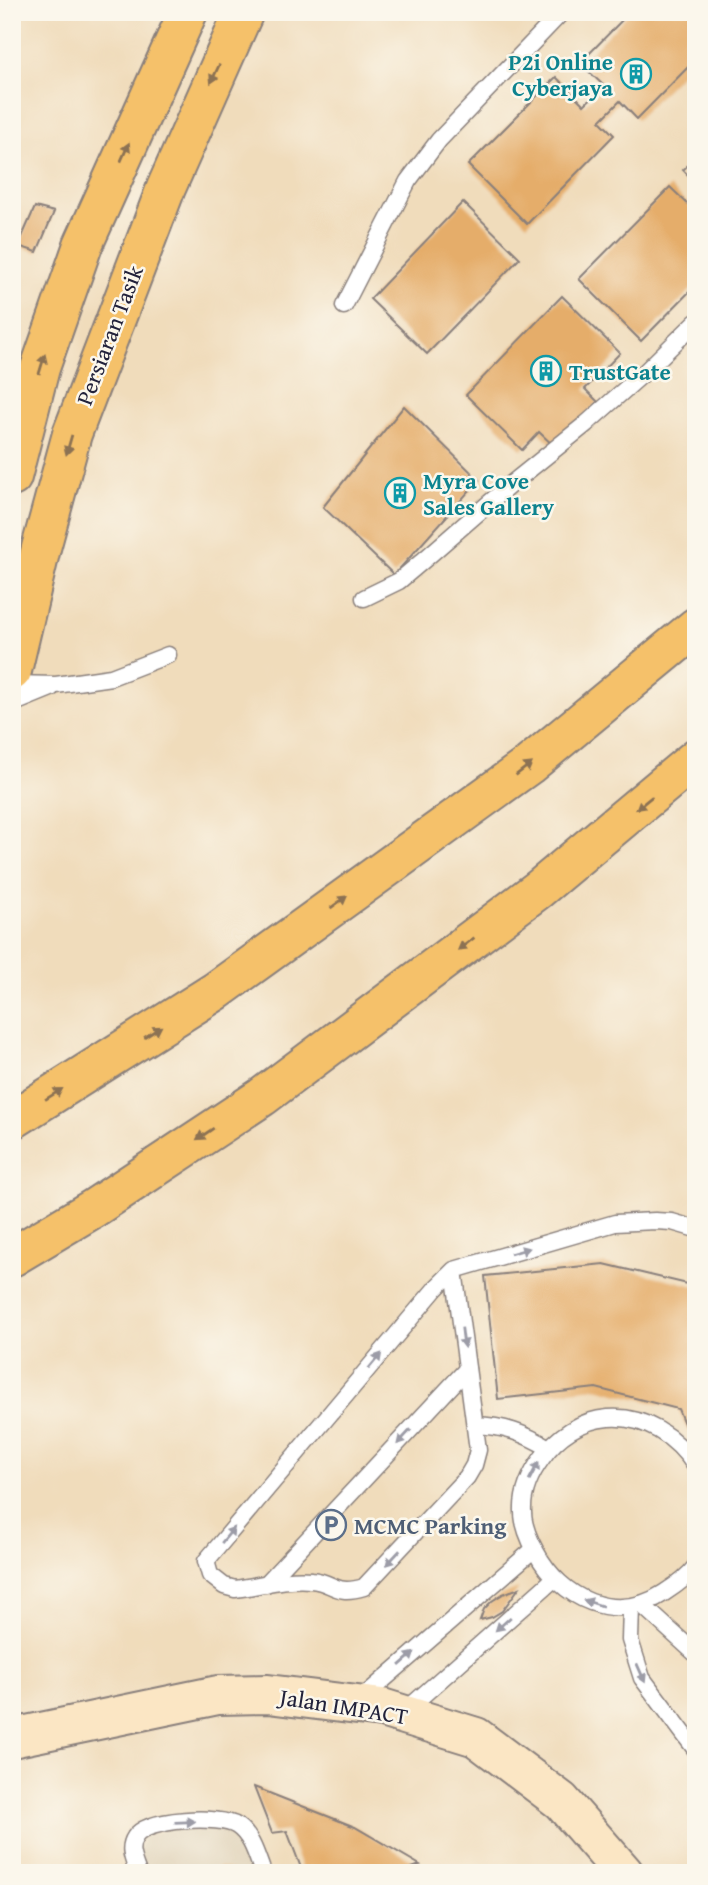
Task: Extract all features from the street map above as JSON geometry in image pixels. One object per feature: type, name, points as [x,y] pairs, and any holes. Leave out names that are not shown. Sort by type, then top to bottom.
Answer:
[{"type":"main road","points":[[15,459],[40,368],[83,245],[188,12]]},
{"type":"main road","name":"Persiaran Tasik","points":[[12,671],[72,434],[166,188],[244,12]]},
{"type":"main road","points":[[12,1120],[216,991],[529,765],[696,627]]},
{"type":"main road","points":[[12,1257],[94,1208],[262,1097],[539,889],[696,758]]},
{"type":"street","name":"Jalan IMPACT","points":[[12,1738],[218,1695],[268,1694],[356,1704],[402,1713],[476,1737],[561,1801],[624,1873]]},
{"type":"lane","points":[[344,306],[408,181],[439,140],[562,12]]},
{"type":"lane","points":[[364,598],[399,580],[425,559],[586,424],[696,322]]},
{"type":"lane","points":[[12,684],[57,685],[111,677],[168,655]]},
{"type":"lane","points":[[12,704],[57,685]]},
{"type":"lane","points":[[454,1270],[478,1450],[467,1477],[364,1587],[350,1591],[338,1590],[313,1580],[234,1589],[223,1586],[209,1575],[206,1561],[454,1270],[615,1223],[672,1222],[696,1229]]},
{"type":"lane","points":[[266,1584],[467,1369]]},
{"type":"lane","points":[[696,1467],[681,1446],[665,1433],[625,1416],[603,1418],[580,1425],[549,1448],[536,1466],[524,1492],[522,1513],[534,1549],[554,1579],[570,1593],[589,1603],[611,1608],[636,1606],[653,1601],[676,1586],[696,1566]]},
{"type":"lane","points":[[475,1425],[499,1426],[512,1430],[549,1448]]},
{"type":"lane","points":[[356,1704],[534,1549]]},
{"type":"lane","points":[[402,1713],[554,1579]]},
{"type":"lane","points":[[636,1606],[696,1654]]},
{"type":"lane","points":[[636,1606],[630,1640],[642,1678],[696,1750]]},
{"type":"lane","points":[[138,1873],[130,1850],[135,1836],[145,1828],[160,1823],[224,1820],[239,1827],[251,1842],[263,1873]]},
{"type":"shaded area","points":[[164,1830],[234,1830],[246,1848],[256,1873],[145,1873],[138,1850],[144,1836]]},
{"type":"building","points":[[630,12],[696,12],[696,59],[637,119],[620,101],[600,121],[614,135],[527,224],[468,165],[556,77],[584,105],[604,86],[580,63]]},
{"type":"building","points":[[696,157],[696,183],[683,170]]},
{"type":"building","points":[[670,187],[696,212],[696,285],[641,341],[579,279]]},
{"type":"building","points":[[463,202],[520,258],[427,354],[370,299]]},
{"type":"building","points":[[35,207],[54,212],[37,252],[18,246]]},
{"type":"building","name":"TrustGate","points":[[562,296],[620,353],[585,389],[598,402],[555,447],[539,432],[522,450],[466,395]]},
{"type":"building","name":"Myra Cove Sales Gallery","points":[[404,406],[479,480],[394,575],[323,507]]},
{"type":"building","points":[[604,1264],[696,1286],[696,1444],[678,1409],[596,1388],[498,1399],[485,1276]]},
{"type":"building","points":[[519,1588],[502,1611],[480,1620],[484,1609],[492,1601]]},
{"type":"building","points":[[254,1787],[355,1827],[420,1865],[399,1873],[303,1873],[287,1831],[272,1833]]},
{"type":"building","points":[[220,1867],[240,1872],[202,1873]]},
{"type":"place","name":"P2i Online Cyberjaya","points":[[636,74]]},
{"type":"place","name":"TrustGate","points":[[546,371]]},
{"type":"place","name":"Myra Cove Sales Gallery","points":[[400,493]]},
{"type":"place","name":"MCMC Parking","points":[[331,1525]]}]
